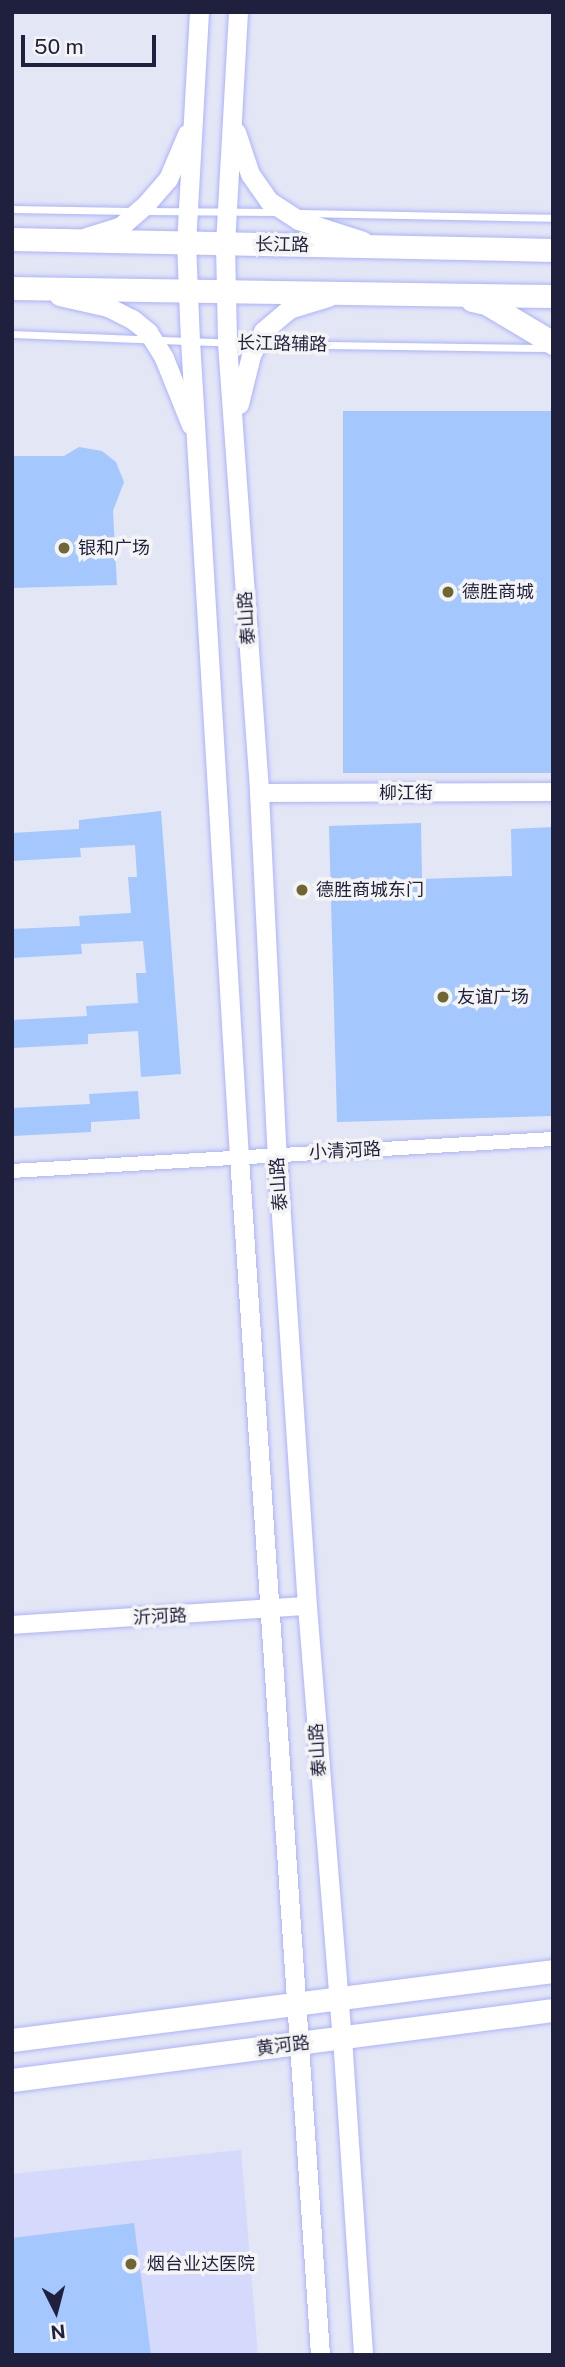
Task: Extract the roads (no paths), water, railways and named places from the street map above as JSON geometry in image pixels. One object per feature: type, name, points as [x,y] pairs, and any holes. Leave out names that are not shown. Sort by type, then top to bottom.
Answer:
[{"type":"main road","points":[[199,12],[186,242],[190,340],[239,1157],[320,2355]]},
{"type":"main road","name":"泰山路","points":[[238,12],[226,212],[227,343],[259,793],[277,1155],[307,1606],[342,2037],[363,2355]]},
{"type":"main road","points":[[67,240],[94,236],[121,226],[147,202],[168,178],[193,117]]},
{"type":"main road","points":[[233,118],[250,174],[269,201],[298,220],[381,246]]},
{"type":"main road","name":"长江路","points":[[12,239],[553,250]]},
{"type":"main road","points":[[14,288],[553,296]]},
{"type":"main road","points":[[14,288],[108,307],[132,319],[152,340],[164,358],[198,445]]},
{"type":"main road","points":[[234,443],[241,387],[256,344],[275,318],[289,309],[341,294]]},
{"type":"main road","points":[[456,296],[486,303],[553,346]]},
{"type":"main road","points":[[12,2040],[553,1971]]},
{"type":"main road","name":"黄河路","points":[[12,2080],[553,2010]]},
{"type":"street","name":"柳江街","points":[[259,793],[553,792]]},
{"type":"street","name":"小清河路","points":[[12,1171],[553,1139]]},
{"type":"street","name":"沂河路","points":[[12,1625],[269,1611],[307,1606]]},
{"type":"lane","points":[[12,209],[553,218]]},
{"type":"lane","name":"长江路辅路","points":[[12,334],[256,344],[553,346]]},
{"type":"place","name":"银和广场","points":[[64,548]]},
{"type":"place","name":"德胜商城","points":[[448,592]]},
{"type":"place","name":"德胜商城东门","points":[[302,890]]},
{"type":"place","name":"友谊广场","points":[[443,997]]},
{"type":"place","name":"烟台业达医院","points":[[131,2264]]}]
